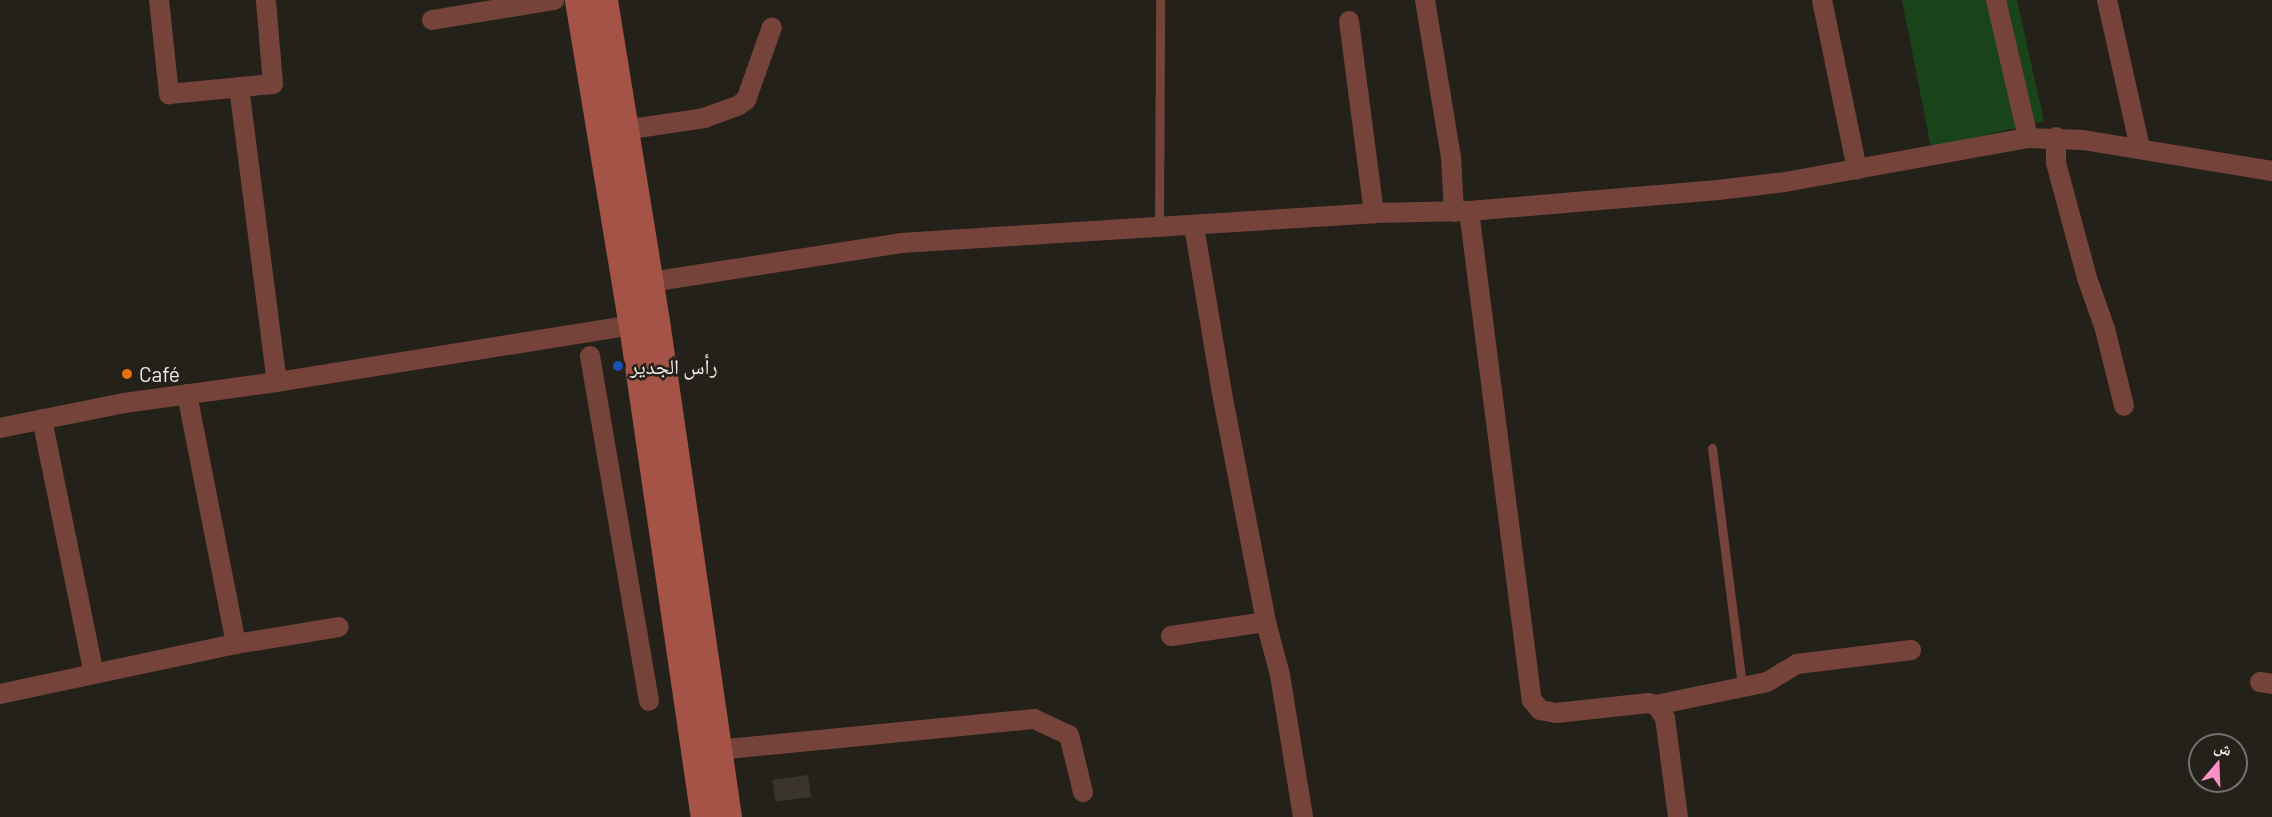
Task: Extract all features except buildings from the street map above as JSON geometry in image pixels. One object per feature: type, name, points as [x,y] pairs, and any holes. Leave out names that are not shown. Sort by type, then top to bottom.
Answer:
[{"type":"main road","points":[[578,0],[637,284],[728,817]]},
{"type":"main road","points":[[604,0],[624,130],[637,284]]},
{"type":"main road","points":[[644,323],[704,817]]},
{"type":"street","points":[[159,0],[169,93],[273,84],[266,0]]},
{"type":"street","points":[[432,20],[554,0]]},
{"type":"street","points":[[1425,0],[1462,211],[1532,700],[1540,710],[1556,713],[1648,703],[1656,705],[1767,682],[1797,664],[1911,650]]},
{"type":"street","points":[[1822,0],[1857,170]]},
{"type":"street","points":[[1996,0],[2028,138]]},
{"type":"street","points":[[2107,0],[2140,148]]},
{"type":"street","points":[[1349,21],[1374,213]]},
{"type":"street","points":[[624,130],[704,118],[739,105],[746,100],[772,27]]},
{"type":"street","points":[[239,87],[278,382]]},
{"type":"street","points":[[637,284],[901,243],[1072,230],[1194,226],[1374,213],[1462,211],[1718,190],[1857,170],[2028,138],[2056,137],[2140,148],[2272,171]]},
{"type":"street","points":[[2056,137],[2056,164],[2087,278],[2105,329],[2124,406]]},
{"type":"street","points":[[1194,226],[1223,400],[1266,622],[1280,675],[1303,817]]},
{"type":"street","points":[[0,428],[187,394],[278,382],[644,323]]},
{"type":"street","points":[[590,356],[649,701]]},
{"type":"street","points":[[187,394],[236,644]]},
{"type":"street","points":[[42,419],[94,674]]},
{"type":"street","points":[[1171,636],[1266,622]]},
{"type":"street","points":[[0,694],[236,644],[339,627]]},
{"type":"street","points":[[1656,705],[1665,718],[1678,817]]},
{"type":"street","points":[[717,750],[1034,719],[1069,735],[1083,792]]},
{"type":"lane","points":[[1159,227],[1160,0]]},
{"type":"lane","points":[[1712,448],[1742,687]]},
{"type":"green space","points":[[1902,0],[2017,0],[2044,121],[1931,148]]},
{"type":"place","name":"رأس الجدير","points":[[618,366]]},
{"type":"place","name":"Café","points":[[127,374]]}]
